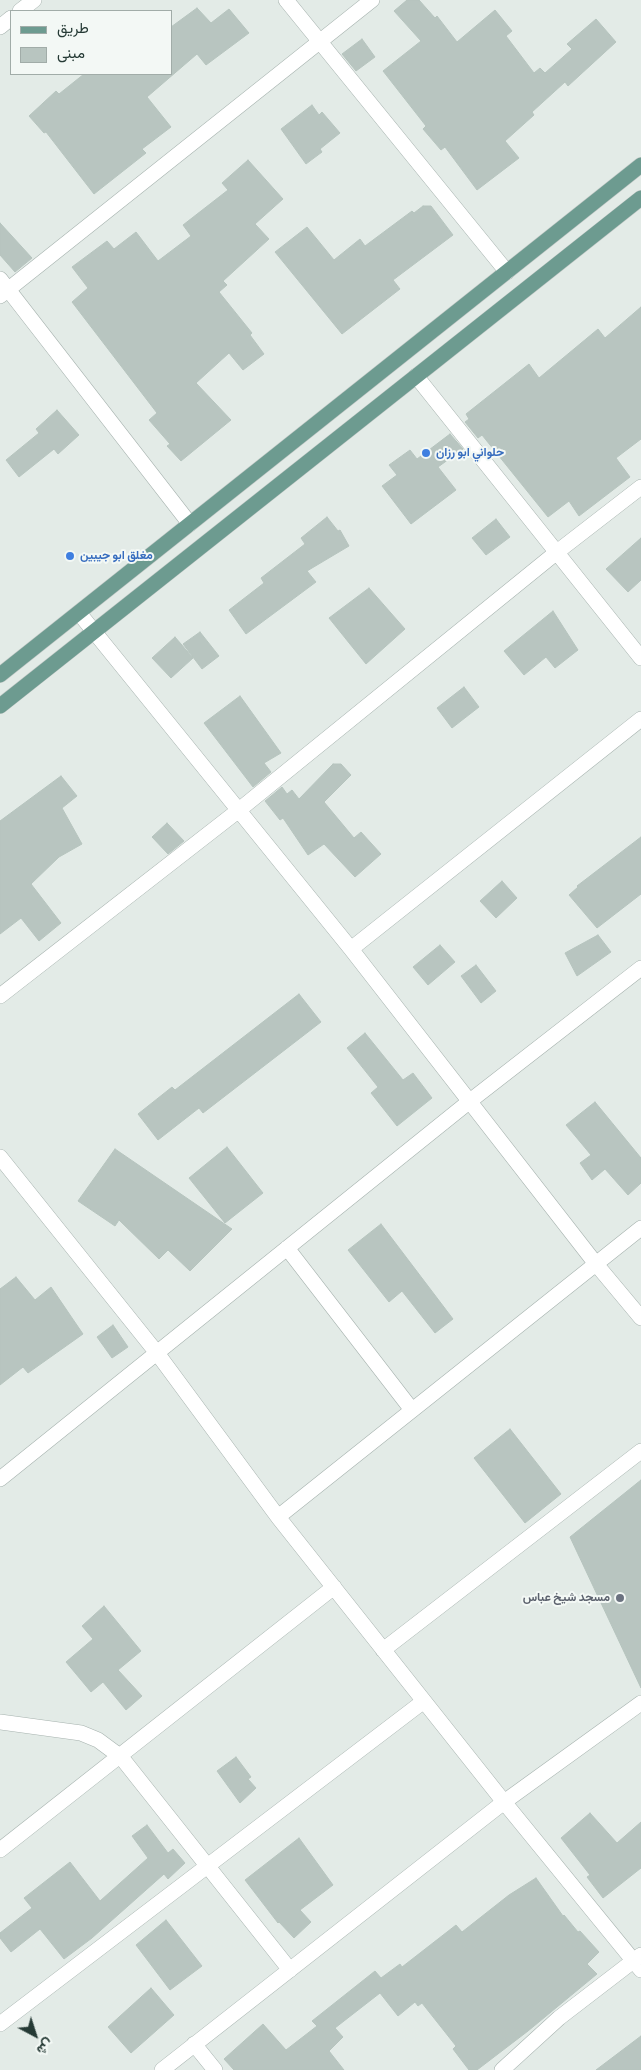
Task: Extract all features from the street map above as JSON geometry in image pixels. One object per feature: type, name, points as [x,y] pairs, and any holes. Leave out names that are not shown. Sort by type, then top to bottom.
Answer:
[{"type":"main road","points":[[0,675],[641,165]]},
{"type":"main road","points":[[0,706],[641,198]]},
{"type":"street","points":[[21,10],[34,0]]},
{"type":"street","points":[[286,0],[507,272]]},
{"type":"street","points":[[190,524],[3,288],[320,43],[372,0]]},
{"type":"street","points":[[416,376],[641,658]]},
{"type":"street","points":[[0,996],[239,810],[557,552],[641,487]]},
{"type":"street","points":[[79,612],[351,950],[596,1264],[641,1318]]},
{"type":"street","points":[[351,950],[641,719]]},
{"type":"street","points":[[0,1479],[470,1101],[641,968]]},
{"type":"street","points":[[0,1157],[157,1353],[278,1517],[424,1702],[504,1802],[639,1962],[559,2018],[502,2070]]},
{"type":"street","points":[[278,1517],[641,1228]]},
{"type":"street","points":[[287,1248],[412,1410]]},
{"type":"street","points":[[383,1650],[641,1452]]},
{"type":"street","points":[[0,1850],[334,1587]]},
{"type":"street","points":[[0,2024],[424,1702]]},
{"type":"street","points":[[162,2070],[504,1802],[641,1703]]},
{"type":"street","points":[[0,1722],[81,1733],[98,1740],[121,1756],[290,1970]]},
{"type":"street","points":[[194,2044],[215,2070]]},
{"type":"building","points":[[407,0],[419,0],[435,18],[437,16],[457,42],[495,10],[512,31],[506,36],[534,73],[540,68],[545,73],[572,49],[567,44],[596,19],[616,42],[568,86],[565,82],[532,112],[534,115],[505,141],[519,158],[477,190],[445,147],[441,150],[423,129],[426,126],[383,71],[421,41],[394,11]]},
{"type":"building","points":[[197,8],[211,23],[229,9],[249,33],[206,65],[197,54],[147,97],[171,127],[142,149],[146,153],[94,194],[46,132],[44,133],[29,116],[56,91],[59,94],[83,75],[172,75],[172,26]]},
{"type":"building","points":[[362,39],[375,57],[356,71],[342,54]]},
{"type":"building","points":[[312,105],[319,115],[322,112],[340,133],[320,149],[322,152],[306,164],[281,129]]},
{"type":"building","points":[[248,160],[283,199],[255,224],[269,239],[223,281],[227,285],[219,292],[252,333],[250,335],[264,354],[243,370],[229,353],[196,383],[231,420],[181,461],[167,446],[170,444],[149,420],[157,413],[72,302],[88,288],[72,267],[107,241],[114,249],[136,232],[158,261],[191,236],[183,225],[228,190],[222,183]]},
{"type":"building","points":[[423,206],[431,206],[453,235],[393,280],[400,289],[342,334],[275,252],[307,227],[334,260],[360,239],[365,246],[412,211],[414,213]]},
{"type":"building","points":[[0,223],[32,258],[15,272],[0,255]]},
{"type":"building","points":[[641,307],[641,439],[616,458],[630,477],[579,516],[569,501],[548,517],[482,435],[478,438],[465,422],[469,419],[466,414],[529,364],[539,378],[598,329],[605,338]]},
{"type":"building","points":[[57,410],[79,435],[58,454],[54,449],[19,477],[6,460],[39,433],[36,429]]},
{"type":"building","points":[[450,434],[463,449],[438,467],[456,490],[411,524],[382,486],[397,475],[389,465],[410,450],[417,459]]},
{"type":"building","points":[[327,517],[338,531],[340,530],[349,546],[307,571],[316,582],[246,634],[229,610],[264,583],[261,578],[305,544],[301,538]]},
{"type":"building","points":[[496,519],[510,537],[486,555],[472,538]]},
{"type":"building","points":[[641,538],[641,580],[628,592],[606,569]]},
{"type":"building","points":[[369,588],[405,629],[366,664],[329,618]]},
{"type":"building","points":[[553,611],[578,650],[555,668],[546,657],[524,675],[504,651]]},
{"type":"building","points":[[200,632],[219,656],[202,669],[183,644]]},
{"type":"building","points":[[175,637],[193,658],[171,678],[152,658]]},
{"type":"building","points":[[464,687],[479,707],[452,728],[437,708]]},
{"type":"building","points":[[240,696],[281,753],[264,763],[271,772],[253,787],[204,723]]},
{"type":"building","points":[[333,764],[341,764],[351,775],[324,802],[354,838],[361,832],[381,854],[355,877],[324,844],[308,855],[283,818],[280,820],[265,801],[282,787],[287,794],[292,790],[299,799]]},
{"type":"building","points":[[61,776],[77,796],[62,808],[82,844],[59,857],[31,884],[61,923],[39,941],[21,918],[0,934],[0,821]]},
{"type":"building","points":[[167,823],[184,841],[168,854],[152,837]]},
{"type":"building","points":[[641,837],[641,894],[597,928],[569,895],[577,886]]},
{"type":"building","points":[[502,881],[517,898],[496,918],[480,901]]},
{"type":"building","points":[[598,935],[611,952],[577,976],[565,953]]},
{"type":"building","points":[[440,945],[455,962],[428,985],[413,967]]},
{"type":"building","points":[[476,965],[496,991],[481,1003],[461,976]]},
{"type":"building","points":[[299,994],[321,1022],[203,1113],[199,1108],[158,1140],[138,1114],[172,1087],[175,1090]]},
{"type":"building","points":[[365,1033],[403,1080],[413,1073],[432,1098],[397,1126],[371,1093],[378,1087],[347,1048]]},
{"type":"building","points":[[595,1102],[641,1158],[641,1183],[628,1195],[605,1169],[592,1180],[580,1163],[591,1155],[566,1125]]},
{"type":"building","points":[[227,1147],[263,1193],[225,1223],[189,1178]]},
{"type":"building","points":[[115,1149],[232,1229],[190,1271],[168,1250],[159,1259],[119,1220],[115,1226],[78,1201]]},
{"type":"building","points":[[381,1224],[453,1319],[435,1333],[402,1291],[389,1302],[348,1250]]},
{"type":"building","points":[[16,1277],[35,1300],[51,1287],[83,1334],[28,1373],[23,1367],[0,1385],[0,1289]]},
{"type":"building","points":[[113,1325],[128,1347],[112,1358],[97,1337]]},
{"type":"building","points":[[510,1429],[561,1494],[525,1523],[474,1458]]},
{"type":"building","name":"مسجد شيخ عباس","points":[[641,1480],[641,1688],[570,1537]]},
{"type":"building","points":[[104,1606],[141,1651],[118,1670],[142,1696],[126,1710],[103,1682],[91,1692],[66,1662],[93,1639],[82,1626]]},
{"type":"building","points":[[236,1757],[251,1777],[248,1779],[256,1788],[240,1803],[217,1771]]},
{"type":"building","points":[[590,1813],[617,1843],[641,1822],[641,1868],[603,1898],[587,1877],[590,1875],[561,1838]]},
{"type":"building","points":[[147,1825],[168,1853],[173,1849],[185,1863],[168,1879],[164,1874],[92,1938],[64,1959],[40,1929],[11,1952],[0,1938],[0,1933],[32,1908],[24,1898],[70,1862],[100,1901],[148,1858],[132,1836]]},
{"type":"building","points":[[299,1838],[333,1885],[300,1910],[311,1922],[294,1938],[278,1923],[245,1880]]},
{"type":"building","points":[[536,1878],[563,1916],[599,1952],[587,1964],[597,1974],[477,2070],[469,2070],[453,2049],[456,2046],[422,2003],[418,2006],[415,2002],[398,2016],[380,1993],[335,2028],[343,2037],[329,2051],[344,2070],[234,2070],[224,2059],[263,2024],[286,2050],[317,2026],[312,2021],[375,1971],[381,1978],[400,1964],[402,1967],[456,1925],[462,1932],[509,1895]]},
{"type":"building","points":[[166,1920],[202,1966],[170,1990],[136,1945]]},
{"type":"building","points":[[151,1988],[174,2015],[131,2053],[108,2027]]},
{"type":"building","points":[[641,2036],[641,2070],[596,2070]]},
{"type":"place","name":"حلواني ابو رزان","points":[[426,453]]},
{"type":"place","name":"مغلق ابو جيبين","points":[[70,556]]},
{"type":"place","name":"مسجد شيخ عباس","points":[[620,1598]]}]
